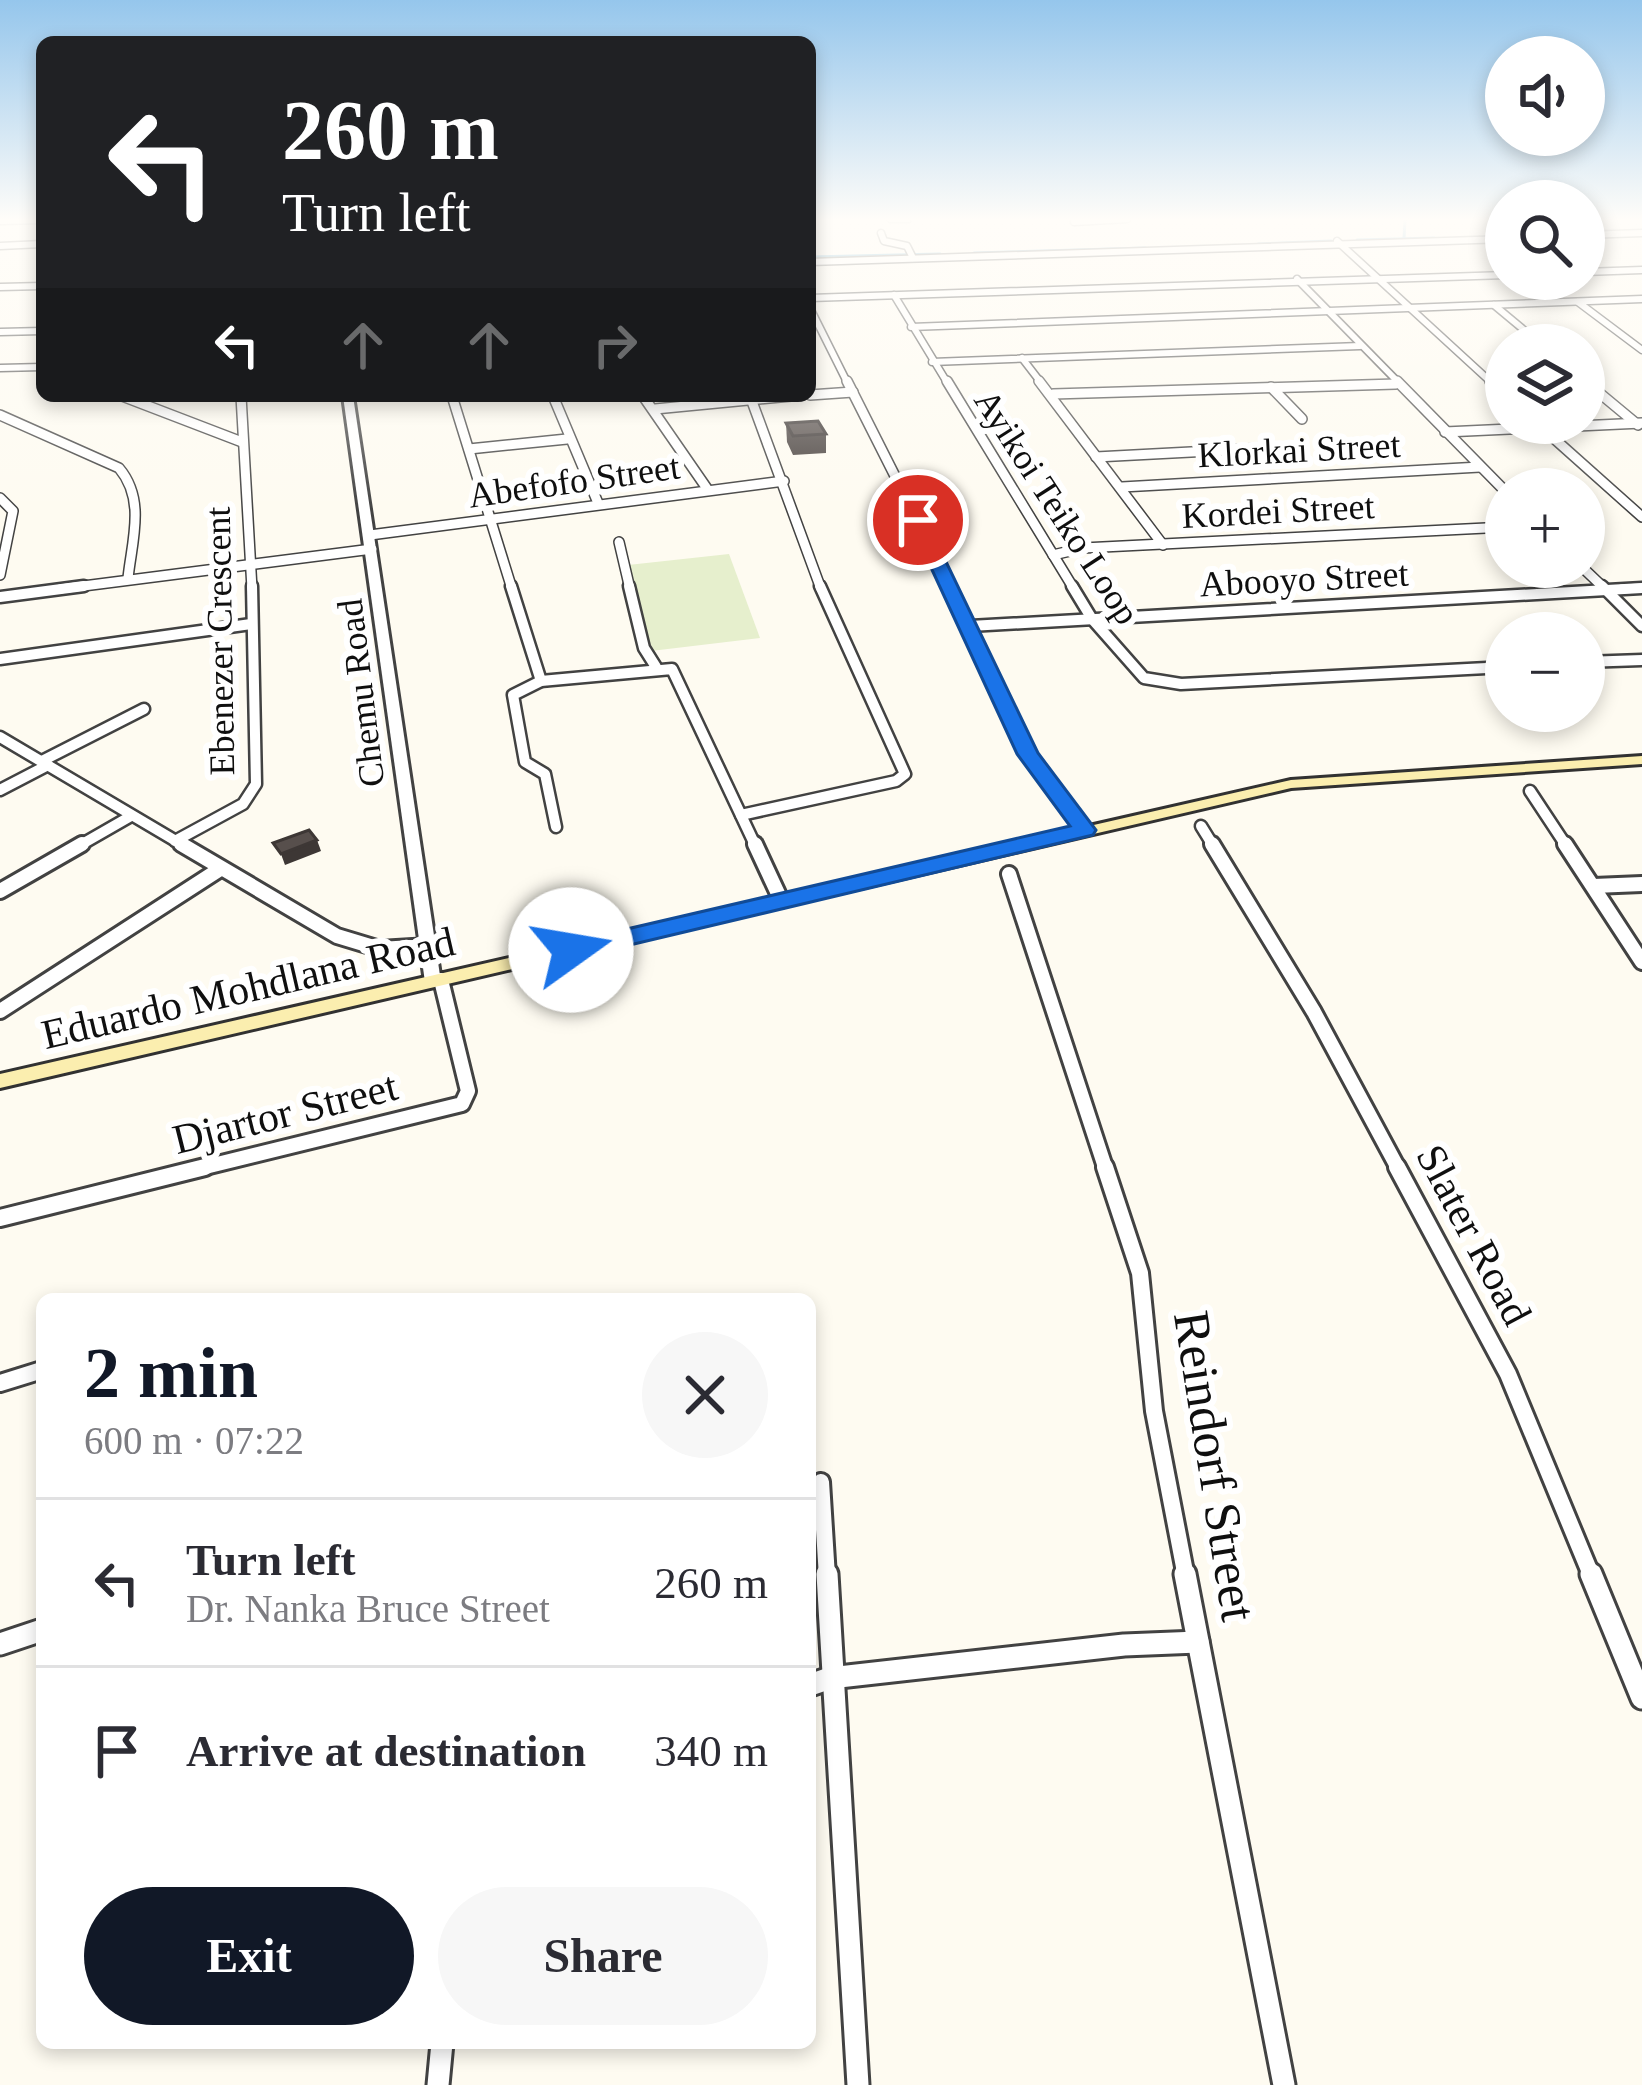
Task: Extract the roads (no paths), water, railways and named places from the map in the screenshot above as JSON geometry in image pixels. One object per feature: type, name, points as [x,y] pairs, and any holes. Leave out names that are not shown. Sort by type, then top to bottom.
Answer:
[{"type":"main road","name":"Eduardo Mohdlana Road","points":[[0,1081],[1291,784],[1642,760]]},
{"type":"street","name":"Ayikoi Teiko Loop","points":[[905,316],[1092,619],[1136,671],[1163,682],[1485,668]]},
{"type":"street","points":[[910,327],[1230,316]]},
{"type":"street","points":[[1332,316],[1485,472]]},
{"type":"street","points":[[1417,316],[1485,377]]},
{"type":"street","points":[[1598,316],[1639,345]]},
{"type":"street","points":[[816,320],[970,626],[1028,754],[1085,830]]},
{"type":"street","points":[[0,332],[36,331]]},
{"type":"street","points":[[932,362],[1360,346]]},
{"type":"street","points":[[1022,358],[1163,544]]},
{"type":"street","points":[[0,368],[36,367]]},
{"type":"street","points":[[1053,394],[1396,384]]},
{"type":"street","points":[[1271,387],[1302,419]]},
{"type":"street","points":[[816,395],[853,392]]},
{"type":"street","points":[[1605,397],[1640,425]]},
{"type":"street","points":[[138,402],[242,442]]},
{"type":"street","name":"Ebenezer Crescent","points":[[175,841],[253,794],[252,562],[241,402]]},
{"type":"street","name":"Chemu Road","points":[[349,402],[407,824],[437,981]]},
{"type":"street","points":[[454,402],[541,681]]},
{"type":"street","points":[[555,402],[598,503]]},
{"type":"street","points":[[649,402],[708,490]]},
{"type":"street","points":[[655,409],[711,402]]},
{"type":"street","points":[[741,815],[896,781],[905,774],[826,602],[753,402]]},
{"type":"street","points":[[0,415],[119,468],[132,480],[136,494],[128,578]]},
{"type":"street","points":[[1605,425],[1640,425]]},
{"type":"street","points":[[1445,432],[1485,429]]},
{"type":"street","points":[[469,448],[567,439]]},
{"type":"street","points":[[1560,444],[1642,518]]},
{"type":"street","points":[[1096,457],[1267,448]]},
{"type":"street","name":"Klorkai Street","points":[[1122,487],[1480,467]]},
{"type":"street","name":"Abefofo Street","points":[[0,597],[252,562],[489,519],[784,481]]},
{"type":"street","points":[[0,498],[13,511],[14,520],[0,575]]},
{"type":"street","name":"Kordei Street","points":[[1053,555],[1163,544],[1485,528]]},
{"type":"street","points":[[619,542],[644,648],[656,667]]},
{"type":"street","points":[[1603,588],[1642,626]]},
{"type":"street","name":"Abooyo Street","points":[[970,626],[1642,588]]},
{"type":"street","points":[[0,658],[251,624]]},
{"type":"street","points":[[1605,661],[1642,660]]},
{"type":"street","points":[[556,827],[544,774],[525,762],[510,702],[522,686],[541,681],[672,669],[781,900]]},
{"type":"street","points":[[0,790],[144,709]]},
{"type":"street","points":[[0,737],[356,944],[380,949],[429,946]]},
{"type":"street","points":[[1530,790],[1642,962]]},
{"type":"street","points":[[0,891],[131,816]]},
{"type":"street","name":"Slater Road","points":[[1201,826],[1314,1012],[1508,1374],[1642,1698]]},
{"type":"street","points":[[0,1011],[220,869]]},
{"type":"street","name":"Reindorf Street","points":[[1010,874],[1140,1274],[1154,1412],[1284,2085]]},
{"type":"street","points":[[1594,886],[1642,884]]},
{"type":"street","name":"Djartor Street","points":[[0,1218],[462,1103],[468,1091],[437,981]]},
{"type":"street","points":[[0,1383],[36,1372]]},
{"type":"street","points":[[821,1482],[820,1681],[852,1919],[858,2085]]},
{"type":"street","points":[[0,1644],[36,1632]]},
{"type":"street","points":[[820,1681],[1124,1645],[1198,1642]]},
{"type":"street","points":[[438,2085],[441,2049]]}]
